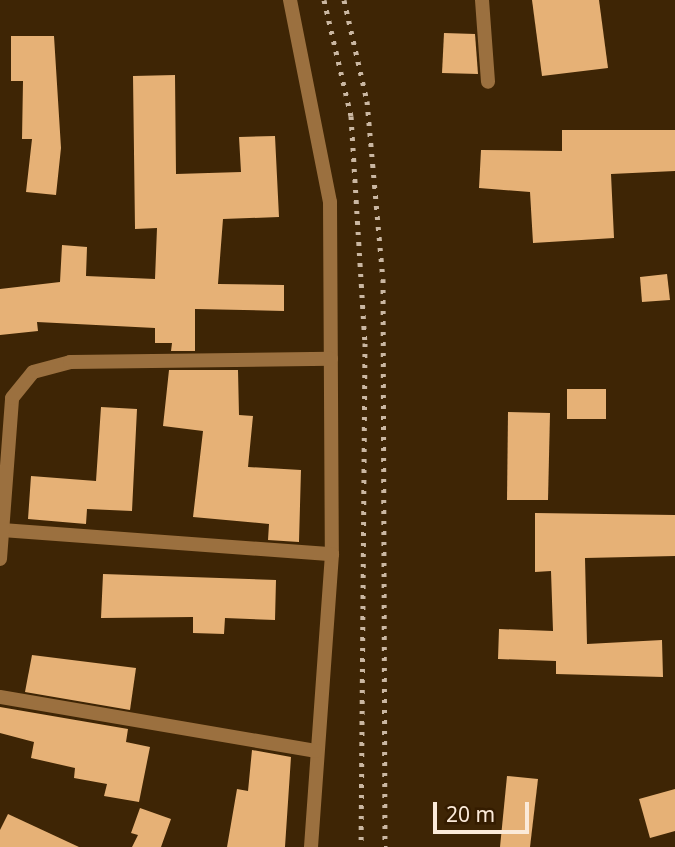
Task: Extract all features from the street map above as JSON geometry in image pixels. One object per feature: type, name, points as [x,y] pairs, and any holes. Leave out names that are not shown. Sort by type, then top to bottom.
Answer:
[{"type":"street","points":[[290,0],[330,202],[332,554],[315,751],[311,847]]},
{"type":"street","points":[[482,0],[488,82]]},
{"type":"street","points":[[0,559],[12,398],[33,372],[70,362],[331,359]]},
{"type":"street","points":[[2,530],[332,554]]},
{"type":"street","points":[[0,697],[315,751]]},
{"type":"building","points":[[532,0],[599,0],[608,68],[542,76]]},
{"type":"building","points":[[444,33],[475,34],[478,74],[442,73]]},
{"type":"building","points":[[11,36],[54,36],[61,148],[56,195],[26,192],[32,139],[22,139],[23,81],[11,81]]},
{"type":"building","points":[[175,75],[176,174],[241,172],[239,137],[275,136],[279,217],[223,219],[218,284],[284,285],[284,311],[195,309],[195,351],[171,351],[172,343],[155,343],[155,328],[37,322],[38,331],[0,335],[0,289],[60,282],[62,245],[87,247],[86,276],[155,279],[157,228],[135,229],[133,76]]},
{"type":"building","points":[[562,130],[675,130],[675,171],[611,174],[614,238],[533,243],[530,192],[479,188],[481,150],[562,151]]},
{"type":"building","points":[[667,274],[670,300],[642,302],[640,277]]},
{"type":"building","points":[[169,370],[238,370],[239,415],[253,416],[248,467],[301,470],[299,542],[268,540],[269,524],[193,517],[203,431],[163,426]]},
{"type":"building","points":[[567,389],[606,389],[606,419],[567,419]]},
{"type":"building","points":[[101,407],[137,409],[132,511],[87,509],[86,524],[28,519],[31,476],[96,481]]},
{"type":"building","points":[[508,412],[550,413],[548,500],[507,500]]},
{"type":"building","points":[[535,513],[675,515],[675,556],[585,558],[587,644],[662,640],[663,677],[556,674],[556,661],[498,659],[499,629],[553,631],[551,571],[535,572]]},
{"type":"building","points":[[103,574],[276,580],[275,620],[225,618],[224,634],[193,633],[193,617],[101,618]]},
{"type":"building","points":[[32,655],[136,668],[130,710],[25,692]]},
{"type":"building","points":[[0,707],[128,729],[126,742],[150,747],[139,802],[104,796],[107,784],[74,778],[75,768],[31,758],[34,742],[0,733]]},
{"type":"building","points":[[252,750],[291,757],[285,847],[227,847],[237,789],[248,791]]},
{"type":"building","points":[[507,776],[538,779],[530,847],[500,847]]},
{"type":"building","points":[[675,789],[675,831],[650,838],[639,799]]},
{"type":"building","points":[[140,808],[171,819],[161,847],[132,847],[138,835],[131,833]]},
{"type":"building","points":[[8,814],[79,847],[0,847],[0,830]]},
{"type":"railway","points":[[324,0],[351,116],[365,343],[361,847]]},
{"type":"railway","points":[[344,0],[367,101],[383,279],[385,847]]}]
